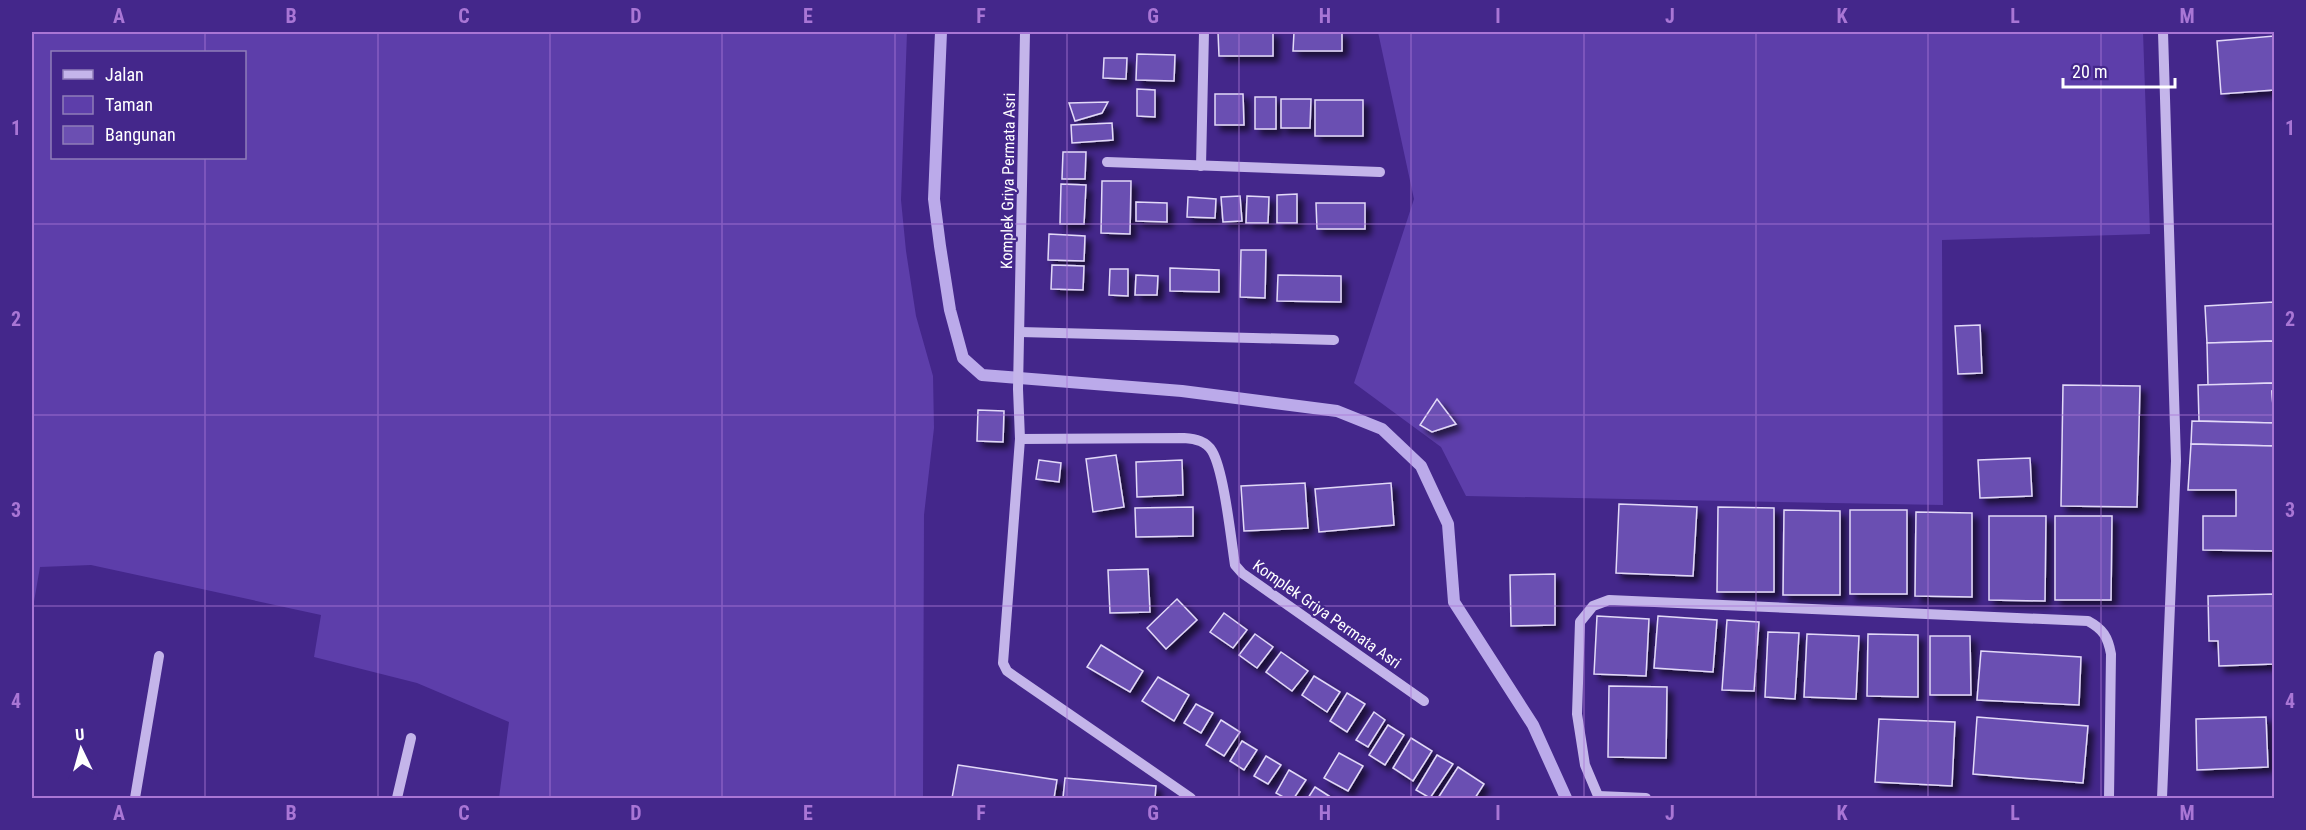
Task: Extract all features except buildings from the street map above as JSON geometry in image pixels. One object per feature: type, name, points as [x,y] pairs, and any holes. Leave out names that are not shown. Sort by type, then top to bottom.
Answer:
[{"type":"street","name":"Komplek Griya Permata Asri","points":[[1025,32],[1018,389],[1020,439],[1003,663],[1007,671],[1191,798]]},
{"type":"street","points":[[1201,166],[1204,32]]},
{"type":"street","points":[[2162,798],[2176,461],[2163,32]]},
{"type":"street","points":[[1107,162],[1380,172]]},
{"type":"street","points":[[1020,332],[1334,340]]},
{"type":"street","name":"Komplek Griya Permata Asri","points":[[1020,439],[1184,438],[1204,442],[1213,451],[1220,474],[1235,565],[1242,573],[1424,701]]},
{"type":"street","points":[[1646,798],[1598,797],[1585,765],[1577,714],[1580,622],[1593,606],[1609,600],[2088,621],[2099,627],[2109,639],[2111,654],[2109,798]]},
{"type":"street","points":[[135,798],[159,656]]},
{"type":"street","points":[[397,798],[411,738]]},
{"type":"green space","points":[[32,32],[907,32],[901,200],[916,316],[933,376],[934,428],[924,515],[923,798],[499,798],[509,722],[417,683],[314,657],[321,615],[91,565],[40,567],[32,613]]},
{"type":"green space","points":[[1378,32],[2143,32],[2150,234],[1942,240],[1943,505],[1466,496],[1441,447],[1354,383],[1414,199]]},
{"type":"waterway","points":[[941,32],[934,199],[950,310],[963,358],[982,375],[1182,391],[1337,411],[1382,429],[1421,466],[1448,524],[1454,602],[1533,725],[1566,798]]}]
